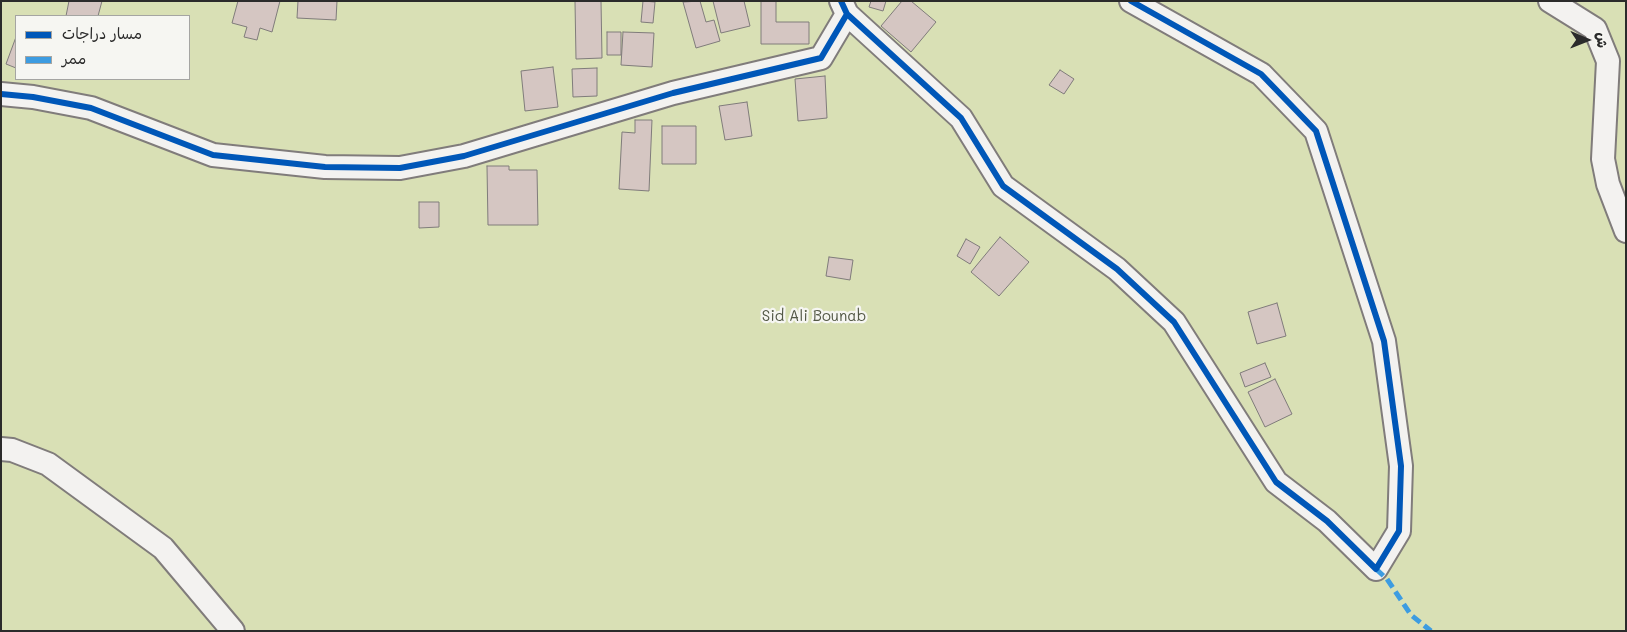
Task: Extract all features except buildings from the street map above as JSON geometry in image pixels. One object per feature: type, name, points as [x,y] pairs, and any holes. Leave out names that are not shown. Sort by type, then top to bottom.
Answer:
[{"type":"street","points":[[1,94],[34,97],[91,108],[213,155],[325,167],[400,168],[464,156],[673,93],[821,58],[844,8],[961,118],[1002,186],[1117,269],[1174,322],[1276,482],[1327,521],[1376,569],[1399,531],[1400,466],[1384,341],[1316,131],[1261,74],[1131,1]]},
{"type":"street","points":[[1550,1],[1595,29],[1608,61],[1603,159],[1608,184],[1626,231]]},
{"type":"street","points":[[1,449],[12,450],[48,464],[163,548],[233,631]]},
{"type":"green space","name":"Sid Ali Bounab","points":[[1,1],[1626,1],[1626,631],[1,631]]},
{"type":"marked path","points":[[1376,569],[1387,579],[1411,615],[1431,631]]},
{"type":"cycle path","points":[[841,1],[847,14],[961,118],[1003,186],[1117,269],[1174,322],[1276,482],[1327,521],[1376,569],[1399,531],[1401,466],[1384,341],[1316,131],[1261,74],[1131,1]]},
{"type":"cycle path","points":[[1,94],[33,97],[91,108],[213,155],[325,167],[400,168],[464,156],[673,93],[821,58],[847,14]]}]
